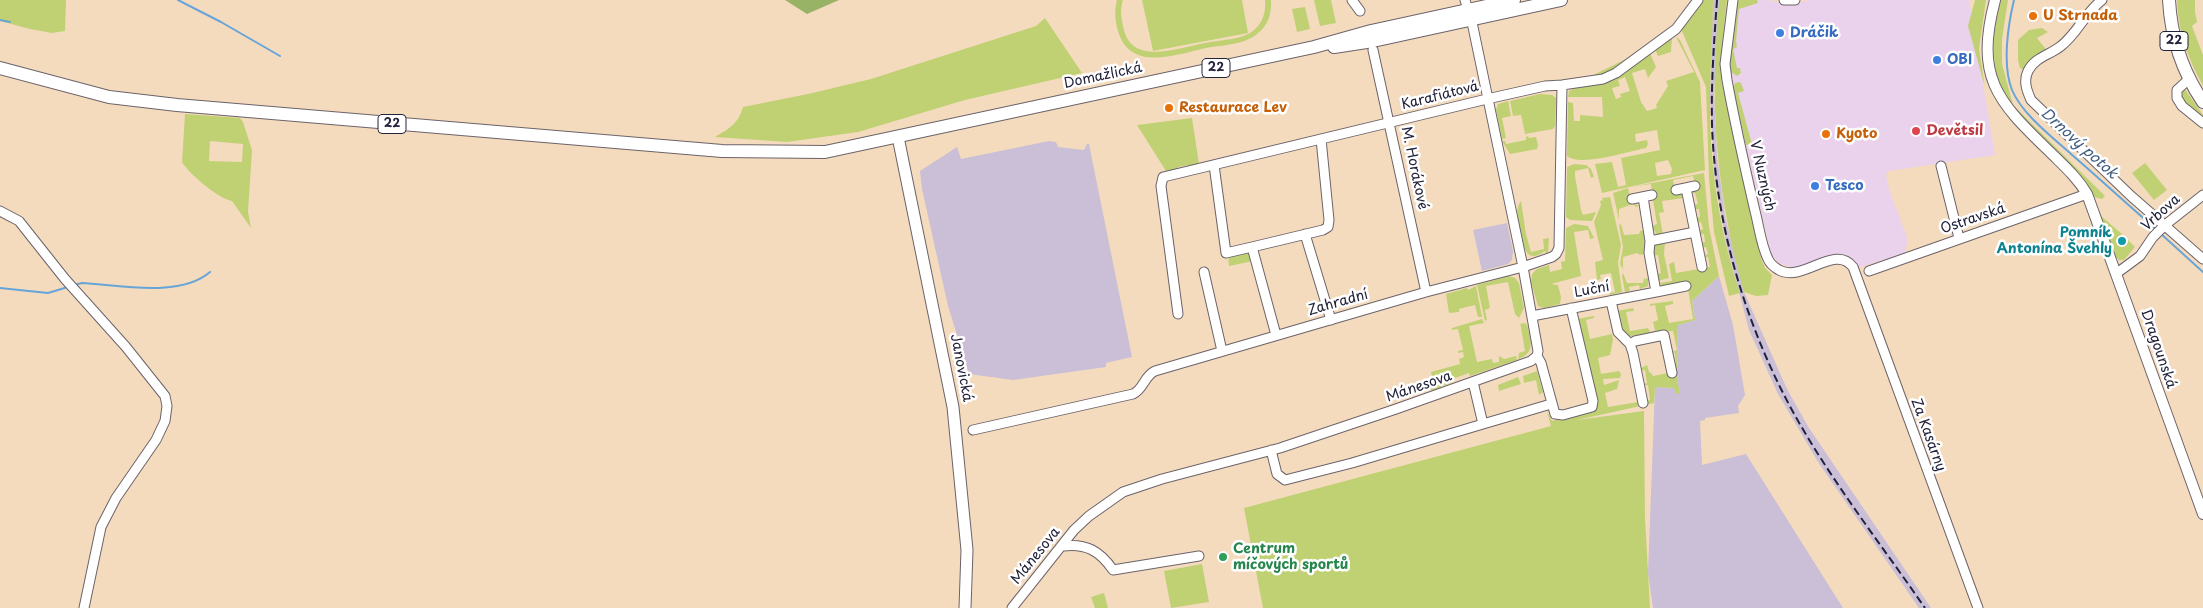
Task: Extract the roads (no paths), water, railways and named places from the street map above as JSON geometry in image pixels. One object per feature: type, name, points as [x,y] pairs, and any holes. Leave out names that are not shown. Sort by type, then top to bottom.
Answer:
[{"type":"main road","name":"Domažlická","points":[[898,136],[1314,47],[1371,31],[1514,0]]},
{"type":"main road","name":"Domažlická","points":[[1468,10],[1561,0]]},
{"type":"main road","name":"22","points":[[2169,0],[2173,38],[2189,79],[2203,102]]},
{"type":"main road","name":"22","points":[[0,68],[109,98],[694,149],[765,153],[825,152],[898,136]]},
{"type":"main road","name":"Janovická","points":[[898,136],[953,406],[967,550],[966,606]]},
{"type":"street","points":[[1352,0],[1360,11]]},
{"type":"street","name":"Karafiátová","points":[[1178,314],[1161,186],[1163,178],[1487,98],[1545,86],[1603,78],[1616,73],[1676,29],[1698,0]]},
{"type":"street","name":"V Nuzných","points":[[1733,0],[1725,64],[1727,80],[1767,258],[1776,268],[1786,273],[1797,272],[1837,259],[1848,262],[1855,271]]},
{"type":"street","points":[[1784,0],[1795,0]]},
{"type":"street","name":"Dragounská","points":[[1995,0],[1988,32],[1987,58],[2001,100],[2015,118],[2079,180],[2087,194],[2201,502],[2203,514]]},
{"type":"street","points":[[2102,0],[2086,16],[2062,46],[2036,60],[2028,71],[2025,81],[2026,90],[2031,100],[2082,150],[2203,260]]},
{"type":"street","points":[[1468,10],[1523,267],[1538,351],[1537,356],[1541,363],[1554,412],[1560,416],[1586,410],[1593,404],[1571,308]]},
{"type":"street","name":"M. Horákové","points":[[1373,50],[1426,292]]},
{"type":"street","points":[[2189,79],[2178,90],[2177,98],[2182,106],[2203,123]]},
{"type":"street","name":"Zahradní","points":[[972,430],[1133,394],[1141,388],[1152,372],[1426,292],[1523,267],[1552,257],[1558,252],[1562,85]]},
{"type":"street","points":[[1214,165],[1226,257],[1252,247],[1323,230],[1329,224],[1321,139]]},
{"type":"street","points":[[1941,166],[1959,238]]},
{"type":"street","points":[[1685,188],[1702,267]]},
{"type":"street","name":"Ostravská","points":[[1869,270],[2087,194]]},
{"type":"street","name":"Vrbova","points":[[2117,273],[2140,256],[2153,237],[2164,226],[2203,195]]},
{"type":"street","points":[[1632,199],[1648,196],[1649,253],[1656,292]]},
{"type":"street","points":[[0,211],[19,221],[65,279],[154,380],[165,396],[167,406],[165,422],[156,440],[116,498],[101,527],[84,608]]},
{"type":"street","points":[[1650,241],[1695,232]]},
{"type":"street","points":[[1305,234],[1331,320]]},
{"type":"street","points":[[1252,247],[1276,335]]},
{"type":"street","name":"Za Kasárny","points":[[1855,271],[1978,608]]},
{"type":"street","points":[[1204,272],[1222,351]]},
{"type":"street","name":"Luční","points":[[1532,316],[1686,286]]},
{"type":"street","points":[[1611,300],[1618,332],[1630,344],[1633,353],[1642,403]]},
{"type":"street","points":[[1630,344],[1634,341],[1664,335],[1672,373]]},
{"type":"street","name":"Mánesova","points":[[1012,608],[1074,530],[1089,516],[1122,492],[1162,479],[1271,450],[1473,382],[1531,361],[1537,356]]},
{"type":"street","points":[[1473,382],[1483,424]]},
{"type":"street","points":[[1271,450],[1277,474],[1285,480],[1352,463],[1551,404]]},
{"type":"street","points":[[1063,546],[1075,544],[1094,550],[1102,555],[1113,570],[1199,556]]},
{"type":"waterway","points":[[178,0],[280,56]]},
{"type":"waterway","name":"Drnový potok","points":[[2014,0],[2008,33],[2007,69],[2012,90],[2017,99],[2047,133],[2157,230]]},
{"type":"waterway","points":[[0,20],[10,22]]},
{"type":"waterway","name":"Drnový potok","points":[[2160,233],[2203,272]]},
{"type":"waterway","points":[[74,285],[82,283],[149,288],[166,287],[183,285],[197,280],[210,272]]},
{"type":"waterway","points":[[0,288],[48,293],[68,287]]},
{"type":"railway","points":[[1717,0],[1712,94],[1714,159],[1724,226],[1732,259],[1753,325],[1780,387],[1812,444],[1925,608]]},
{"type":"place","name":"U Strnada","points":[[2033,16]]},
{"type":"place","name":"Dráčik","points":[[1780,33]]},
{"type":"place","name":"OBI","points":[[1937,60]]},
{"type":"place","name":"Restaurace Lev","points":[[1169,108]]},
{"type":"place","name":"Devětsil","points":[[1916,131]]},
{"type":"place","name":"Kyoto","points":[[1826,134]]},
{"type":"place","name":"Tesco","points":[[1815,186]]},
{"type":"place","name":"Pomník Antonína Švehly","points":[[2122,241]]},
{"type":"place","name":"Centrum míčových sportů","points":[[1223,557]]}]
